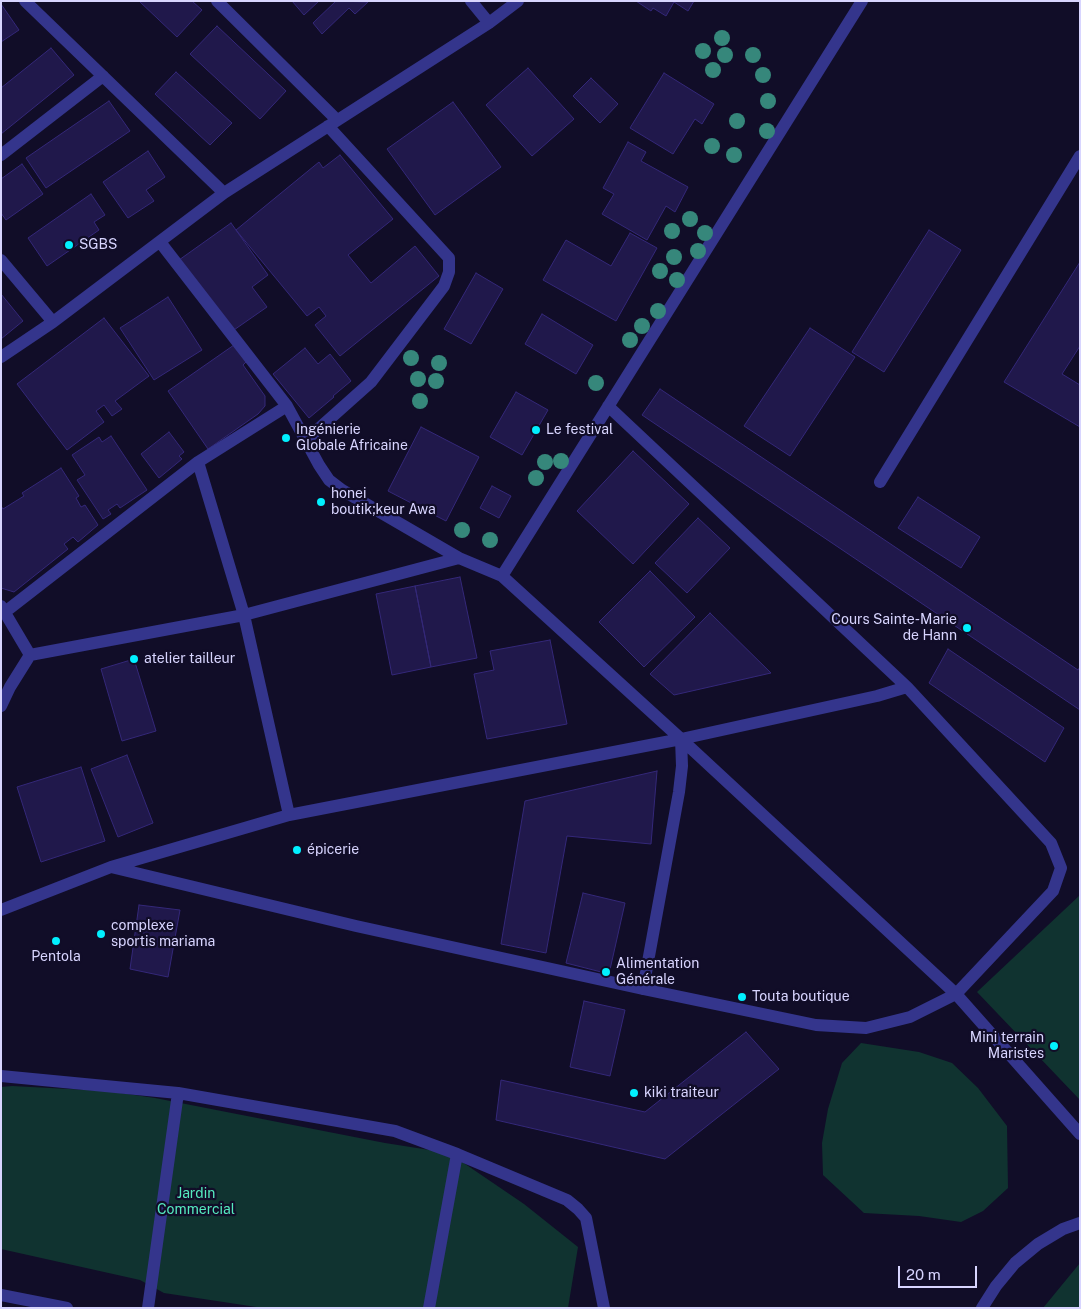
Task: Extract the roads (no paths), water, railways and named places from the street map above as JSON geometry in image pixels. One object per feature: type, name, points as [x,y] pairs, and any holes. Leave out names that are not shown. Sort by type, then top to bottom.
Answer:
[{"type":"street","points":[[25,1],[224,193]]},
{"type":"street","points":[[217,1],[332,123],[449,258],[449,272],[444,286],[371,382],[306,440]]},
{"type":"street","points":[[471,1],[489,23]]},
{"type":"street","points":[[1,357],[53,322],[224,193],[489,23],[518,1]]},
{"type":"street","points":[[502,576],[862,1]]},
{"type":"street","points":[[1,155],[103,76]]},
{"type":"street","points":[[880,482],[1080,156]]},
{"type":"street","points":[[160,242],[287,406],[318,465],[329,480],[342,490],[460,558],[502,576],[956,994],[1080,1134]]},
{"type":"street","points":[[1,260],[53,322]]},
{"type":"street","points":[[30,655],[3,609],[198,462],[287,406]]},
{"type":"street","points":[[111,867],[356,926],[816,1025],[866,1028],[910,1017],[956,994],[1053,891],[1061,868],[1051,844],[907,687],[608,406]]},
{"type":"street","points":[[198,462],[244,615],[288,815]]},
{"type":"street","points":[[1,706],[10,687],[30,655],[244,615],[460,558]]},
{"type":"street","points":[[1,910],[111,867],[288,815],[680,738],[877,696],[907,687]]},
{"type":"street","points":[[643,989],[679,792],[682,766],[680,738]]},
{"type":"street","points":[[1,1076],[178,1093],[395,1131],[458,1154],[567,1200],[578,1209],[586,1218],[604,1308]]},
{"type":"street","points":[[148,1308],[178,1093]]},
{"type":"street","points":[[429,1308],[458,1154]]},
{"type":"street","points":[[982,1308],[996,1286],[1015,1263],[1038,1244],[1063,1229],[1080,1223]]},
{"type":"street","points":[[1,1294],[67,1308]]},
{"type":"place","name":"SGBS","points":[[69,245]]},
{"type":"place","name":"Le festival","points":[[536,430]]},
{"type":"place","name":"Ingénierie Globale Africaine","points":[[286,438]]},
{"type":"place","name":"honei boutik;keur Awa","points":[[321,502]]},
{"type":"place","name":"Cours Sainte-Marie de Hann","points":[[967,628]]},
{"type":"place","name":"atelier tailleur","points":[[134,659]]},
{"type":"place","name":"épicerie","points":[[297,850]]},
{"type":"place","name":"complexe sportis mariama","points":[[101,934]]},
{"type":"place","name":"Pentola","points":[[56,941]]},
{"type":"place","name":"Alimentation Générale","points":[[606,972]]},
{"type":"place","name":"Touta boutique","points":[[742,997]]},
{"type":"place","name":"Mini terrain Maristes","points":[[1054,1046]]},
{"type":"place","name":"kiki traiteur","points":[[634,1093]]},
{"type":"park label","name":"Jardin Commercial","points":[[196,1202]]}]
